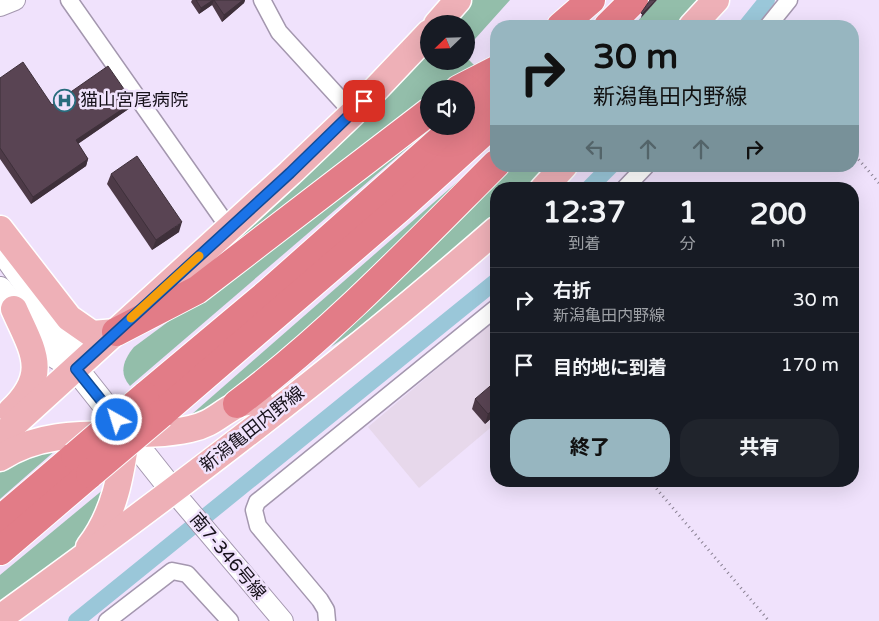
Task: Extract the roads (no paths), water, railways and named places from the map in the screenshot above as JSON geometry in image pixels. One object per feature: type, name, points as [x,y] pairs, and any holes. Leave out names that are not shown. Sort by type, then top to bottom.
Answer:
[{"type":"highway","points":[[568,20],[591,0]]},
{"type":"highway","points":[[614,20],[633,1]]},
{"type":"highway","points":[[475,81],[490,73]]},
{"type":"highway","points":[[475,108],[490,94]]},
{"type":"highway","points":[[116,332],[197,290],[420,119]]},
{"type":"highway","points":[[0,551],[82,465],[153,405],[400,208],[490,126]]},
{"type":"highway","points":[[153,405],[269,292],[446,135]]},
{"type":"highway","points":[[238,404],[279,373],[365,294],[490,170]]},
{"type":"highway","points":[[0,520],[82,465]]},
{"type":"main road","points":[[445,15],[458,0]]},
{"type":"main road","points":[[698,20],[716,0]]},
{"type":"main road","points":[[0,438],[353,113],[420,42]]},
{"type":"main road","points":[[549,182],[559,172]]},
{"type":"main road","points":[[0,229],[59,307],[75,323],[92,334],[116,332]]},
{"type":"main road","name":"新潟亀田内野線","points":[[0,618],[174,491],[409,304],[490,235]]},
{"type":"main road","points":[[0,248],[68,343],[76,369]]},
{"type":"main road","points":[[7,299],[52,354],[76,369],[174,491]]},
{"type":"main road","points":[[0,421],[29,390],[36,370],[35,358],[30,342],[7,299]]},
{"type":"main road","points":[[0,458],[25,445],[50,438],[172,432],[200,427],[212,422],[238,404],[270,398],[279,393],[409,304]]},
{"type":"main road","points":[[76,563],[106,521],[117,493],[127,433]]},
{"type":"street","points":[[0,6],[15,0]]},
{"type":"street","points":[[69,0],[229,228]]},
{"type":"street","points":[[262,0],[279,32],[353,113]]},
{"type":"street","points":[[773,20],[789,0]]},
{"type":"street","points":[[631,182],[640,172]]},
{"type":"street","points":[[327,621],[326,610],[320,600],[258,526],[254,510],[257,502],[490,313]]},
{"type":"street","name":"南7-346号線","points":[[174,491],[283,621]]},
{"type":"street","points":[[107,621],[172,570],[187,574],[230,621]]},
{"type":"waterway","points":[[751,20],[767,0]]},
{"type":"waterway","points":[[595,182],[605,172]]},
{"type":"waterway","points":[[76,621],[490,286]]},
{"type":"place","name":"猫山宮尾病院","points":[[64,100]]}]
